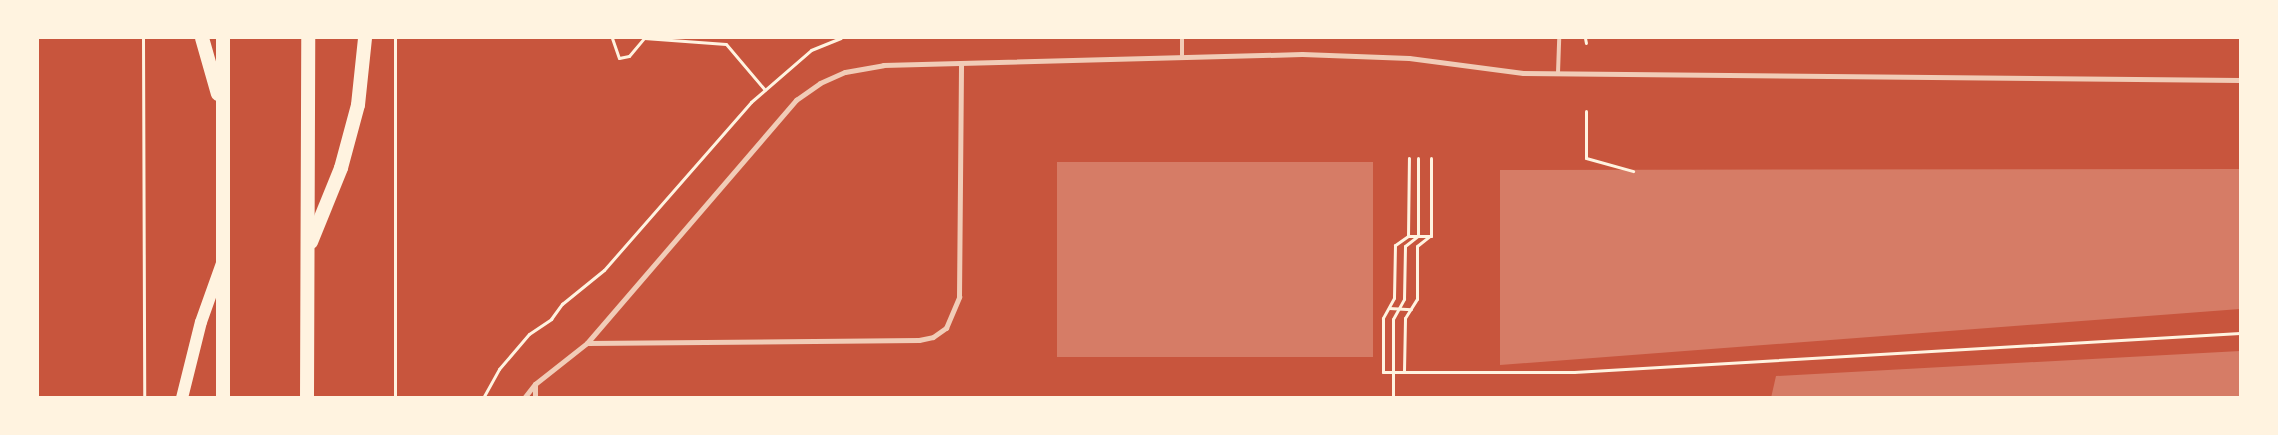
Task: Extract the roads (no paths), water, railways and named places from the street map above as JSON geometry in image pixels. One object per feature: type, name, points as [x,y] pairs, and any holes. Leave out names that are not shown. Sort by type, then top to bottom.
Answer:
[{"type":"highway","points":[[202,38],[222,110]]},
{"type":"highway","points":[[223,38],[223,398]]},
{"type":"highway","points":[[307,398],[308,38]]},
{"type":"highway","points":[[308,250],[341,168],[358,105],[365,38]]},
{"type":"main road","points":[[182,398],[201,322],[223,261]]},
{"type":"street","points":[[524,398],[535,384],[587,343],[796,100],[809,90],[845,72],[874,67],[1182,55],[1302,54],[1409,58],[1523,73],[2240,80]]},
{"type":"street","points":[[587,343],[919,340],[933,337],[946,328],[959,297],[961,64]]},
{"type":"street","points":[[535,384],[535,398]]},
{"type":"lane","points":[[1182,38],[1182,55]]},
{"type":"lane","points":[[1558,38],[1558,73]]}]
